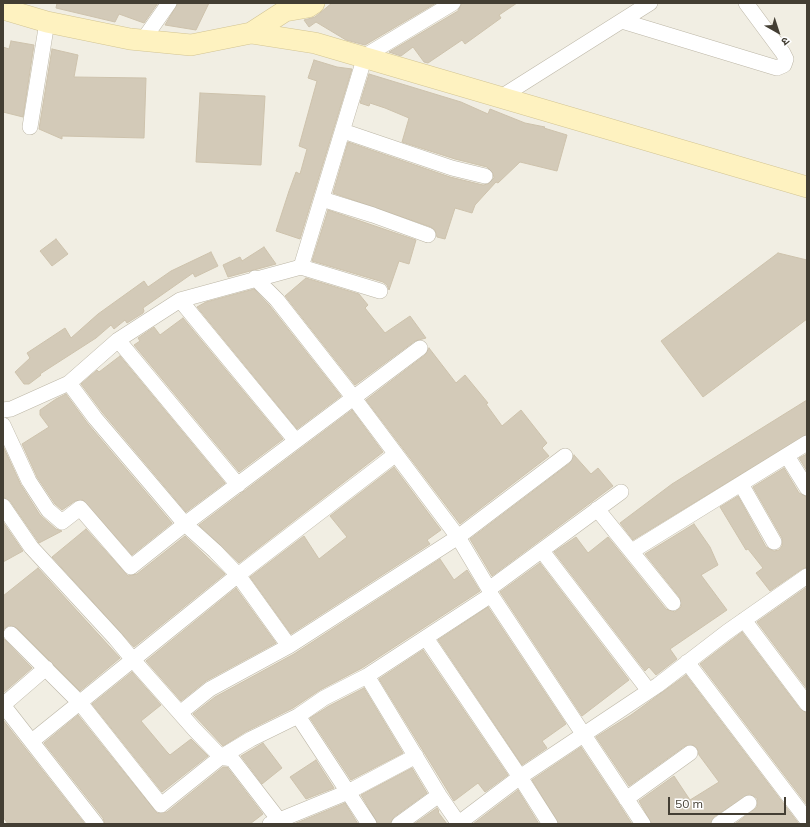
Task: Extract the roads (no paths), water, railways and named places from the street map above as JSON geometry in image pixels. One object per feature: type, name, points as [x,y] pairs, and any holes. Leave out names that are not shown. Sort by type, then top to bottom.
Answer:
[{"type":"main road","points":[[251,33],[288,7],[308,7],[314,3]]},
{"type":"main road","points":[[3,9],[47,22],[143,40],[191,45],[251,33],[315,43],[365,56],[807,187]]},
{"type":"street","points":[[143,40],[169,3]]},
{"type":"street","points":[[301,267],[365,56],[453,3]]},
{"type":"street","points":[[501,97],[650,3]]},
{"type":"street","points":[[622,21],[777,68],[784,65],[786,59],[783,53],[746,3]]},
{"type":"street","points":[[30,127],[47,22]]},
{"type":"street","points":[[343,131],[452,168],[485,176]]},
{"type":"street","points":[[322,199],[373,215],[428,235]]},
{"type":"street","points":[[3,410],[10,409],[69,383],[118,340],[180,300],[255,278],[301,267],[380,290]]},
{"type":"street","points":[[255,278],[277,300],[353,397],[458,537],[490,592],[643,824]]},
{"type":"street","points":[[180,300],[296,441]]},
{"type":"street","points":[[118,340],[238,485]]},
{"type":"street","points":[[3,425],[30,481],[48,510],[62,522],[80,508],[131,567],[185,524],[420,348]]},
{"type":"street","points":[[69,383],[95,418],[185,524],[215,551],[238,575],[289,646]]},
{"type":"street","points":[[632,551],[807,443]]},
{"type":"street","points":[[32,741],[81,704],[238,575],[396,454]]},
{"type":"street","points":[[180,713],[210,689],[289,646],[458,537],[565,456]]},
{"type":"street","points":[[787,456],[807,488]]},
{"type":"street","points":[[741,484],[774,542]]},
{"type":"street","points":[[11,634],[81,704],[161,805],[221,757],[251,739],[298,716],[324,698],[367,676],[426,638],[490,592],[621,492]]},
{"type":"street","points":[[3,506],[31,547],[110,632],[180,713],[221,757],[232,759],[274,822],[348,792],[416,756]]},
{"type":"street","points":[[598,509],[673,603]]},
{"type":"street","points":[[542,551],[649,691]]},
{"type":"street","points":[[367,676],[439,795],[459,823],[520,777],[649,691],[744,620],[807,577]]},
{"type":"street","points":[[744,620],[807,704]]},
{"type":"street","points":[[426,638],[550,824]]},
{"type":"street","points":[[688,662],[807,820]]},
{"type":"street","points":[[46,668],[3,705],[96,824]]},
{"type":"street","points":[[298,716],[369,824]]},
{"type":"street","points":[[626,799],[690,754]]},
{"type":"street","points":[[399,824],[439,795]]},
{"type":"street","points":[[719,824],[749,804]]}]
